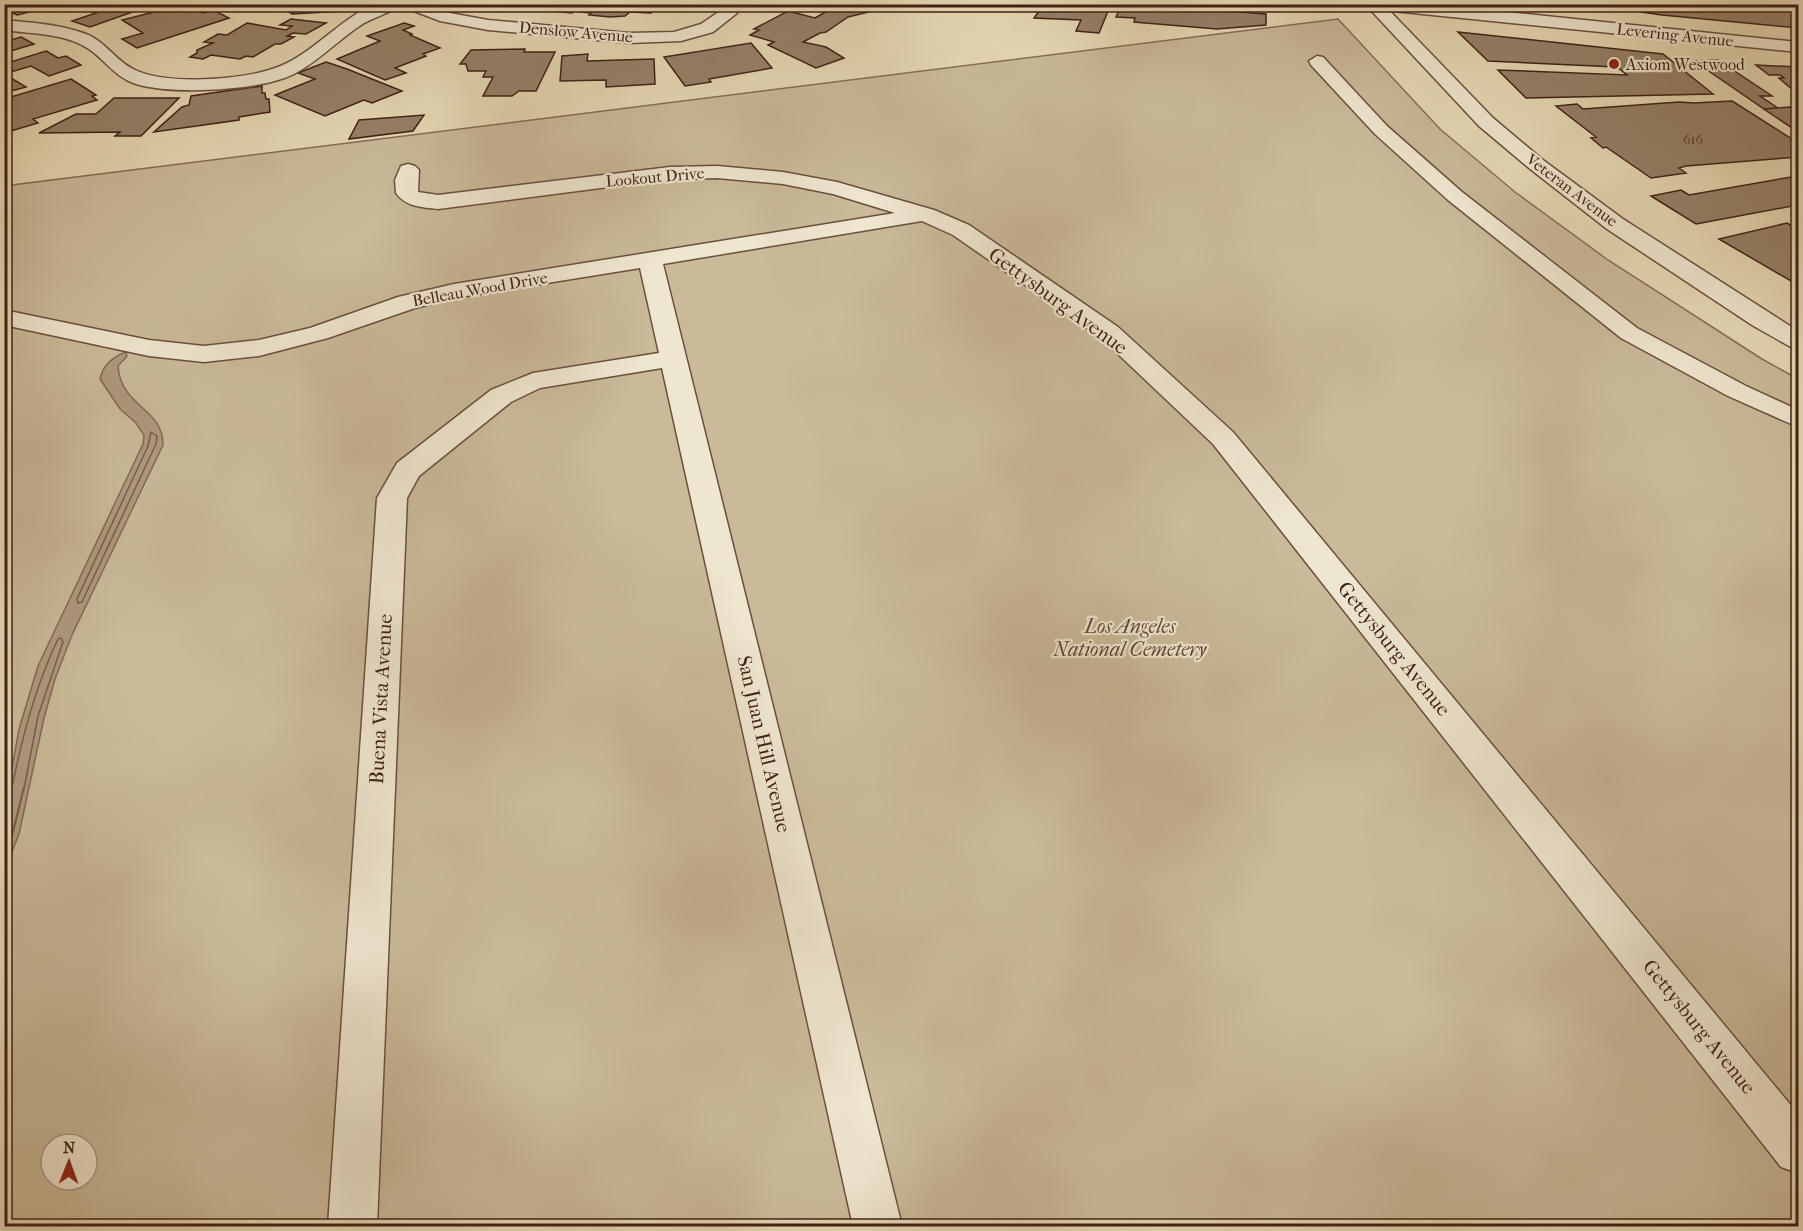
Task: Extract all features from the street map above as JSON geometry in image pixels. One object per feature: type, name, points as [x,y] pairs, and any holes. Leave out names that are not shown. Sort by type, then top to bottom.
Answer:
[{"type":"street","points":[[4,25],[71,35],[91,42],[128,74],[159,83],[199,84],[239,80],[286,70],[357,19],[378,8],[393,4]]},
{"type":"street","name":"Denslow Avenue","points":[[412,4],[446,17],[488,25],[629,38],[675,37],[707,28],[729,13],[728,4]]},
{"type":"street","name":"Levering Avenue","points":[[1373,4],[1798,47]]},
{"type":"street","name":"Veteran Avenue","points":[[1373,4],[1486,122],[1536,164],[1616,224],[1761,320],[1798,341]]},
{"type":"street","name":"Lookout Drive","points":[[408,170],[405,190],[408,196],[418,200],[438,202],[670,173],[717,172],[783,177],[837,188],[926,215]]},
{"type":"street","name":"Belleau Wood Drive","points":[[4,317],[149,348],[204,354],[259,348],[309,335],[407,302],[454,291],[926,215]]},
{"type":"street","name":"Gettysburg Avenue","points":[[926,215],[961,230],[1108,332],[1223,438],[1798,1150]]},
{"type":"street","name":"San Juan Hill Avenue","points":[[650,261],[878,1227]]},
{"type":"street","name":"Buena Vista Avenue","points":[[352,1227],[392,498],[407,470],[501,396],[533,381],[672,359]]},
{"type":"lane","points":[[1317,61],[1381,130],[1455,196],[1629,333],[1737,391],[1798,419]]},
{"type":"green space","name":"Los Angeles National Cemetery","points":[[1338,19],[1440,129],[1515,192],[1608,260],[1762,359],[1798,379],[1798,1226],[5,1226],[4,186]]},
{"type":"water","points":[[126,352],[127,356],[118,366],[121,380],[126,391],[156,423],[161,432],[163,445],[72,635],[55,679],[44,718],[19,834],[5,869],[5,791],[19,729],[38,666],[143,444],[144,435],[136,423],[120,409],[100,379],[109,362]]},
{"type":"building","points":[[19,4],[52,4],[55,6],[17,15],[4,9]]},
{"type":"building","points":[[89,4],[155,4],[90,27],[72,21],[101,9]]},
{"type":"building","points":[[186,4],[203,13],[213,10],[229,18],[137,48],[122,39],[143,33],[122,20]]},
{"type":"building","points":[[298,4],[348,4],[344,11],[292,14],[289,12],[294,11]]},
{"type":"building","points":[[556,4],[659,4],[651,13],[630,12],[625,16],[610,17],[589,15],[591,13],[580,12],[583,9],[577,8],[572,13],[549,11]]},
{"type":"building","points":[[851,4],[873,4],[881,9],[848,17],[826,32],[803,42],[826,47],[844,58],[816,68],[768,45],[774,42],[750,35],[759,30],[754,29],[788,11],[815,18],[829,10]]},
{"type":"building","points":[[1044,4],[1111,4],[1099,33],[1076,31],[1081,20],[1034,18]]},
{"type":"building","points":[[1122,4],[1164,4],[1164,6],[1266,14],[1266,25],[1217,29],[1134,22],[1135,18],[1116,17]]},
{"type":"building","points":[[1630,4],[1796,4],[1794,5],[1798,8],[1798,28],[1641,12]]},
{"type":"building","points":[[291,19],[326,23],[306,34],[293,33],[287,36],[294,37],[281,44],[275,44],[253,57],[246,56],[240,59],[211,55],[203,59],[190,57],[197,53],[197,50],[213,43],[204,42],[218,34],[227,35],[247,23],[286,30],[292,26],[280,25]]},
{"type":"building","points":[[404,23],[414,26],[403,30],[412,34],[410,35],[440,48],[395,68],[406,73],[385,80],[337,59],[380,41],[367,36]]},
{"type":"building","name":"Axiom Westwood","points":[[1458,32],[1663,54],[1713,94],[1526,98],[1498,70],[1627,75],[1617,67],[1488,61]]},
{"type":"building","points":[[21,37],[34,44],[4,53],[4,42]]},
{"type":"building","points":[[751,43],[772,68],[709,79],[711,82],[685,86],[664,57]]},
{"type":"building","points":[[525,49],[524,52],[555,52],[536,91],[519,91],[512,96],[483,96],[493,77],[483,77],[486,71],[468,71],[466,64],[460,64],[471,50]]},
{"type":"building","points":[[46,51],[58,58],[66,56],[81,65],[49,76],[31,66],[4,74],[4,64]]},
{"type":"building","points":[[588,54],[587,61],[654,59],[655,84],[606,87],[606,80],[560,81],[562,56]]},
{"type":"building","points":[[1718,60],[1772,96],[1760,96],[1778,108],[1764,109],[1694,61]]},
{"type":"building","points":[[326,62],[402,91],[372,103],[364,100],[325,116],[275,95],[315,79],[298,73]]},
{"type":"building","points":[[1756,65],[1798,67],[1798,90],[1793,90],[1779,78],[1784,78],[1780,75],[1769,75]]},
{"type":"building","points":[[4,74],[26,87],[4,93]]},
{"type":"building","points":[[71,79],[96,95],[92,96],[97,100],[33,119],[38,123],[4,133],[4,99]]},
{"type":"building","points":[[262,86],[262,93],[265,93],[266,99],[269,99],[270,112],[239,117],[239,120],[154,132],[182,107],[189,105],[191,96]]},
{"type":"building","points":[[114,98],[179,98],[141,136],[115,136],[120,132],[39,133],[76,114],[96,114]]},
{"type":"building","points":[[1732,101],[1795,141],[1791,141],[1798,146],[1798,157],[1686,166],[1679,168],[1686,173],[1651,178],[1606,147],[1603,148],[1591,138],[1596,137],[1556,106],[1577,104],[1583,109],[1679,102]]},
{"type":"building","points":[[1790,107],[1798,113],[1798,132],[1764,109]]},
{"type":"building","points":[[424,115],[413,131],[349,139],[359,120]]},
{"type":"building","points":[[1791,177],[1798,181],[1798,205],[1696,224],[1651,196],[1681,190],[1689,195]]},
{"type":"building","points":[[1787,223],[1798,230],[1798,279],[1791,281],[1719,239]]},
{"type":"place","name":"Axiom Westwood","points":[[1614,64]]}]
